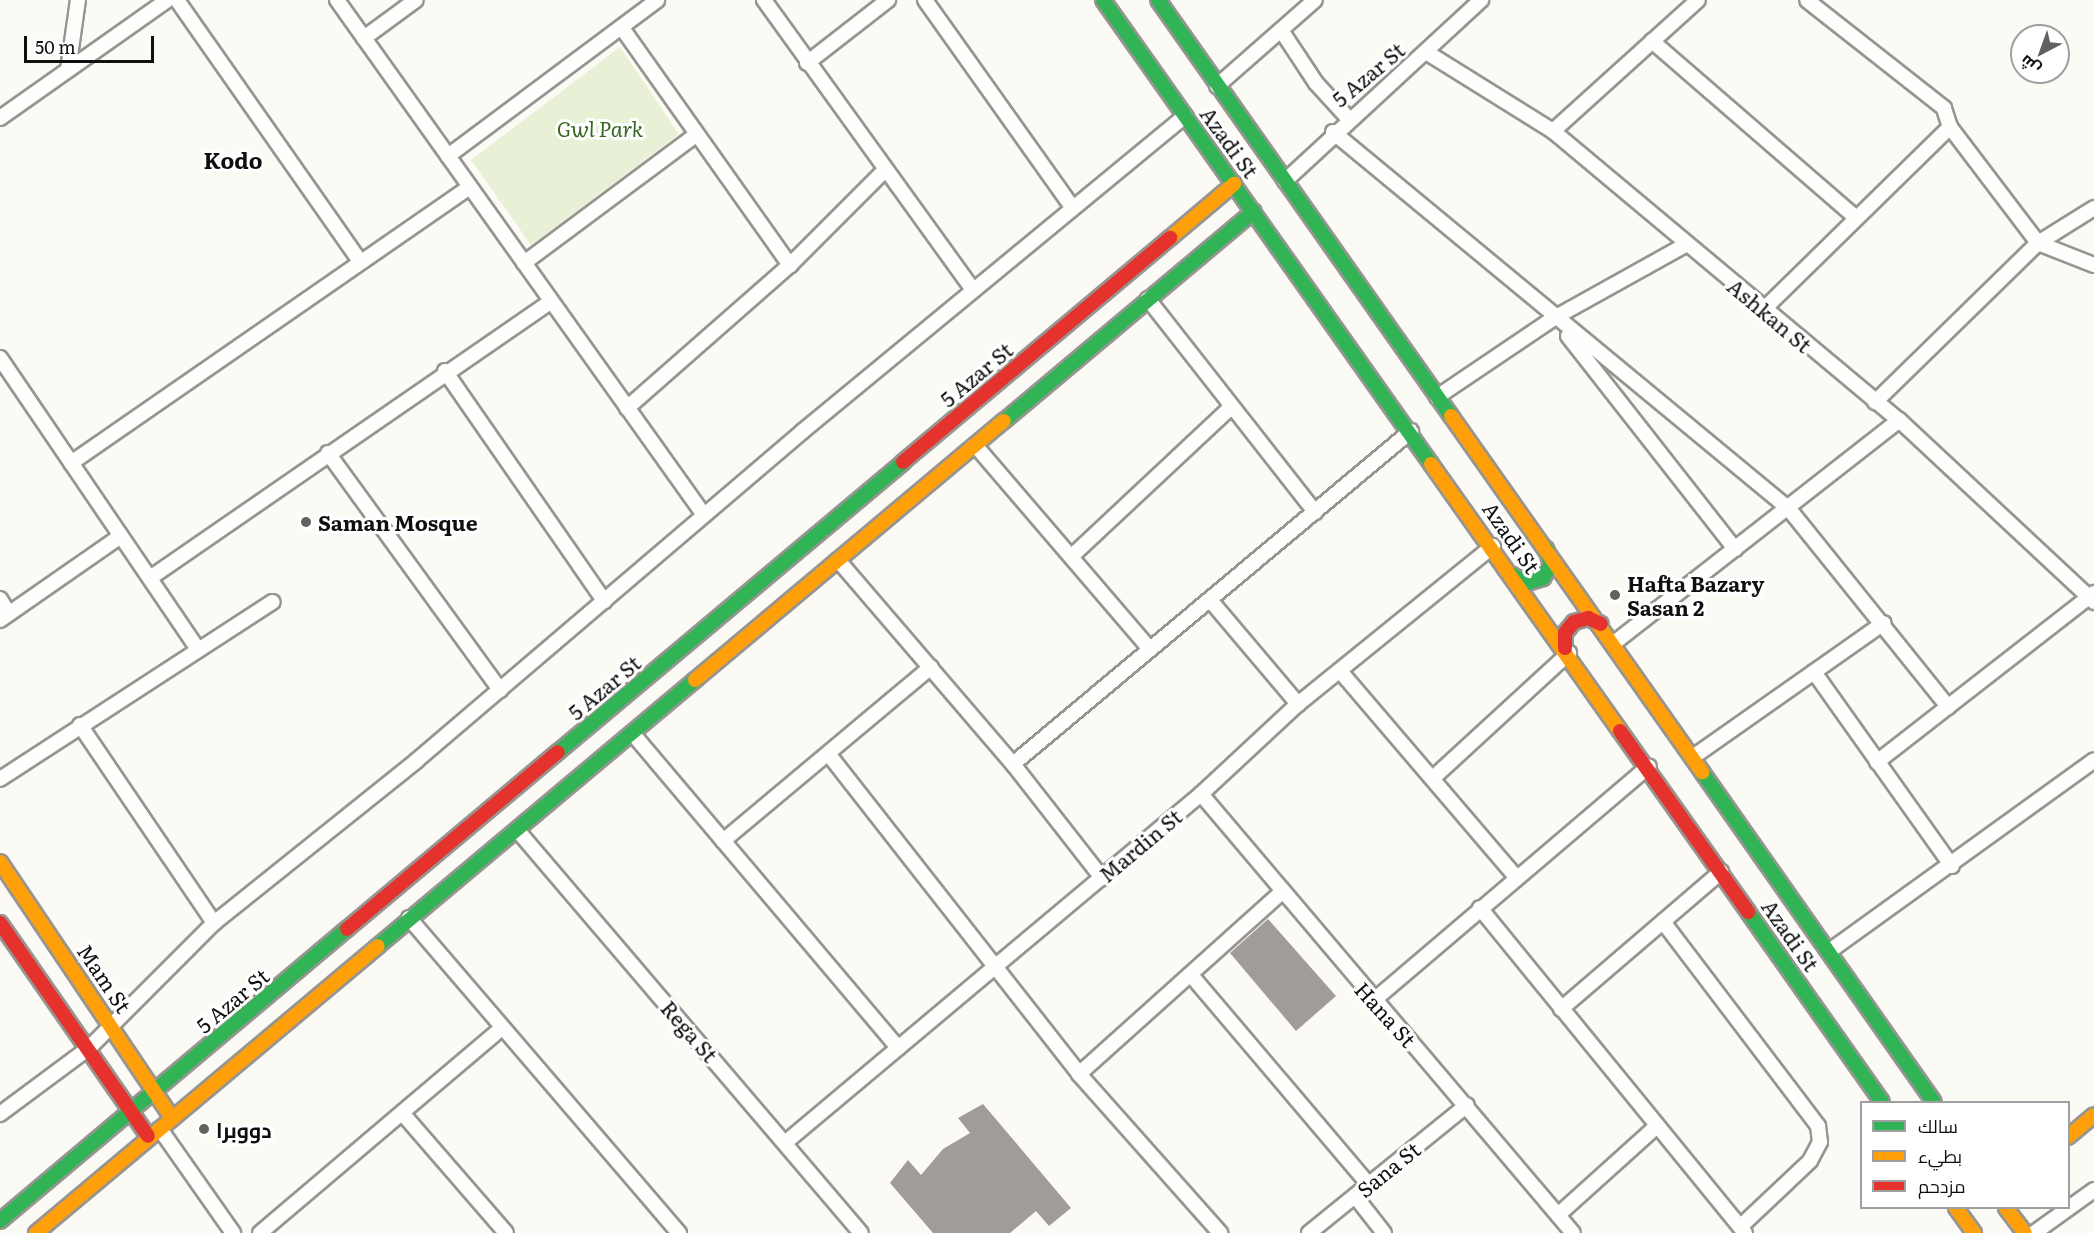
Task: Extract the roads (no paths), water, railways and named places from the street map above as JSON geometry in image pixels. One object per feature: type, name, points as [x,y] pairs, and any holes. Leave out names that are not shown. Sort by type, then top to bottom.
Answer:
[{"type":"main road","name":"Azadi St","points":[[1103,0],[1567,650],[1881,1101]]},
{"type":"main road","name":"Azadi St","points":[[1158,0],[1437,397],[1601,624],[1831,950],[1933,1101]]},
{"type":"main road","name":"5 Azar St","points":[[0,1221],[1234,184]]},
{"type":"main road","points":[[36,1233],[410,918],[518,831],[1254,210]]},
{"type":"main road","points":[[1513,575],[1527,583],[1543,578],[1551,564],[1546,549]]},
{"type":"main road","points":[[752,590],[772,616]]},
{"type":"main road","points":[[1567,650],[1565,633],[1574,622],[1588,618],[1601,624]]},
{"type":"main road","name":"Mam St","points":[[0,862],[172,1118]]},
{"type":"main road","points":[[0,922],[132,1112],[154,1133]]},
{"type":"main road","points":[[2070,1135],[2094,1115]]},
{"type":"main road","points":[[1956,1209],[1967,1231]]},
{"type":"main road","points":[[2007,1209],[2025,1233]]},
{"type":"street","points":[[68,70],[78,0]]},
{"type":"street","points":[[0,118],[167,0]]},
{"type":"street","points":[[177,0],[360,261]]},
{"type":"street","points":[[337,0],[704,515]]},
{"type":"street","points":[[364,38],[416,0]]},
{"type":"street","points":[[448,156],[657,0]]},
{"type":"street","points":[[764,0],[807,63],[973,290]]},
{"type":"street","points":[[807,63],[888,0]]},
{"type":"street","points":[[925,0],[1074,208]]},
{"type":"street","points":[[1218,86],[1315,0]]},
{"type":"street","name":"5 Azar St","points":[[1284,181],[1348,118],[1426,52],[1481,0]]},
{"type":"street","points":[[1807,0],[1944,108],[1950,127],[2038,243],[2094,265]]},
{"type":"street","points":[[1553,131],[1694,1]]},
{"type":"street","points":[[622,28],[790,265]]},
{"type":"street","points":[[1281,30],[1316,83],[1348,118]]},
{"type":"street","points":[[1652,41],[1855,217]]},
{"type":"street","name":"Ashkan St","points":[[1426,52],[1553,131],[1763,310],[1899,420],[2093,597]]},
{"type":"street","points":[[0,1114],[89,1048],[214,923],[500,690],[704,515],[1185,116]]},
{"type":"street","points":[[1763,310],[1855,217],[1950,127]]},
{"type":"street","points":[[1333,132],[1554,318],[1789,509],[1884,623],[1948,707]]},
{"type":"street","points":[[524,263],[696,135]]},
{"type":"street","points":[[627,408],[790,265],[885,170]]},
{"type":"street","points":[[71,463],[470,187]]},
{"type":"street","points":[[1875,402],[2038,243],[2094,208]]},
{"type":"street","points":[[1437,397],[1554,318],[1687,244]]},
{"type":"street","points":[[1148,299],[1315,512]]},
{"type":"street","points":[[150,578],[445,371],[551,301]]},
{"type":"street","points":[[1554,318],[1735,549]]},
{"type":"street","points":[[0,358],[198,649]]},
{"type":"street","points":[[445,371],[604,601]]},
{"type":"street","points":[[1073,555],[1231,407]]},
{"type":"street","points":[[1614,643],[1789,509],[1899,420]]},
{"type":"street","points":[[1013,764],[1211,601],[1411,431]]},
{"type":"street","points":[[975,445],[1073,555],[1150,649]]},
{"type":"street","points":[[328,453],[500,690]]},
{"type":"street","points":[[0,599],[5,617],[121,536]]},
{"type":"street","name":"Mardin St","points":[[786,1142],[898,1048],[993,963],[1102,878],[1200,794],[1298,704],[1492,546]]},
{"type":"street","points":[[838,561],[1013,764],[1102,878]]},
{"type":"street","points":[[1877,762],[2093,597]]},
{"type":"street","points":[[1211,601],[1298,704]]},
{"type":"street","points":[[0,779],[273,602]]},
{"type":"street","points":[[1693,757],[1884,623]]},
{"type":"street","points":[[1433,778],[1567,650]]},
{"type":"street","points":[[723,841],[830,756],[931,667]]},
{"type":"street","points":[[1340,671],[1516,877]]},
{"type":"street","points":[[1814,672],[1952,866]]},
{"type":"street","points":[[80,725],[214,923]]},
{"type":"street","points":[[633,734],[898,1048]]},
{"type":"street","points":[[830,756],[1079,1074],[1220,1233]]},
{"type":"street","points":[[1831,950],[1952,866],[2094,760]]},
{"type":"street","points":[[1373,1001],[1649,766]]},
{"type":"street","name":"Hana St","points":[[1200,794],[1281,893],[1373,1001],[1467,1105],[1573,1233]]},
{"type":"street","name":"Rega St","points":[[518,831],[786,1142],[861,1233]]},
{"type":"street","points":[[1561,1009],[1721,872]]},
{"type":"street","points":[[1079,1074],[1281,893]]},
{"type":"street","points":[[1480,908],[1743,1230],[1810,1161],[1820,1142],[1818,1126],[1664,923]]},
{"type":"street","points":[[410,918],[672,1231]]},
{"type":"street","points":[[1191,975],[1368,1184]]},
{"type":"street","points":[[260,1233],[502,1028]]},
{"type":"street","name":"Sana St","points":[[1309,1233],[1467,1105]]},
{"type":"street","points":[[403,1114],[506,1233]]},
{"type":"street","points":[[1558,1215],[1657,1126]]},
{"type":"street","points":[[154,1133],[233,1233]]},
{"type":"street","points":[[2070,1207],[2094,1190]]},
{"type":"street","points":[[1355,1196],[1384,1233]]},
{"type":"street","points":[[2034,1233],[2067,1209]]},
{"type":"place","name":"Saman Mosque","points":[[306,522]]},
{"type":"place","name":"Hafta Bazary Sasan 2","points":[[1615,595]]},
{"type":"place","name":"دووبرا","points":[[204,1129]]},
{"type":"district","name":"Kodo","points":[[233,160]]},
{"type":"park label","name":"Gwl Park","points":[[600,128]]}]
